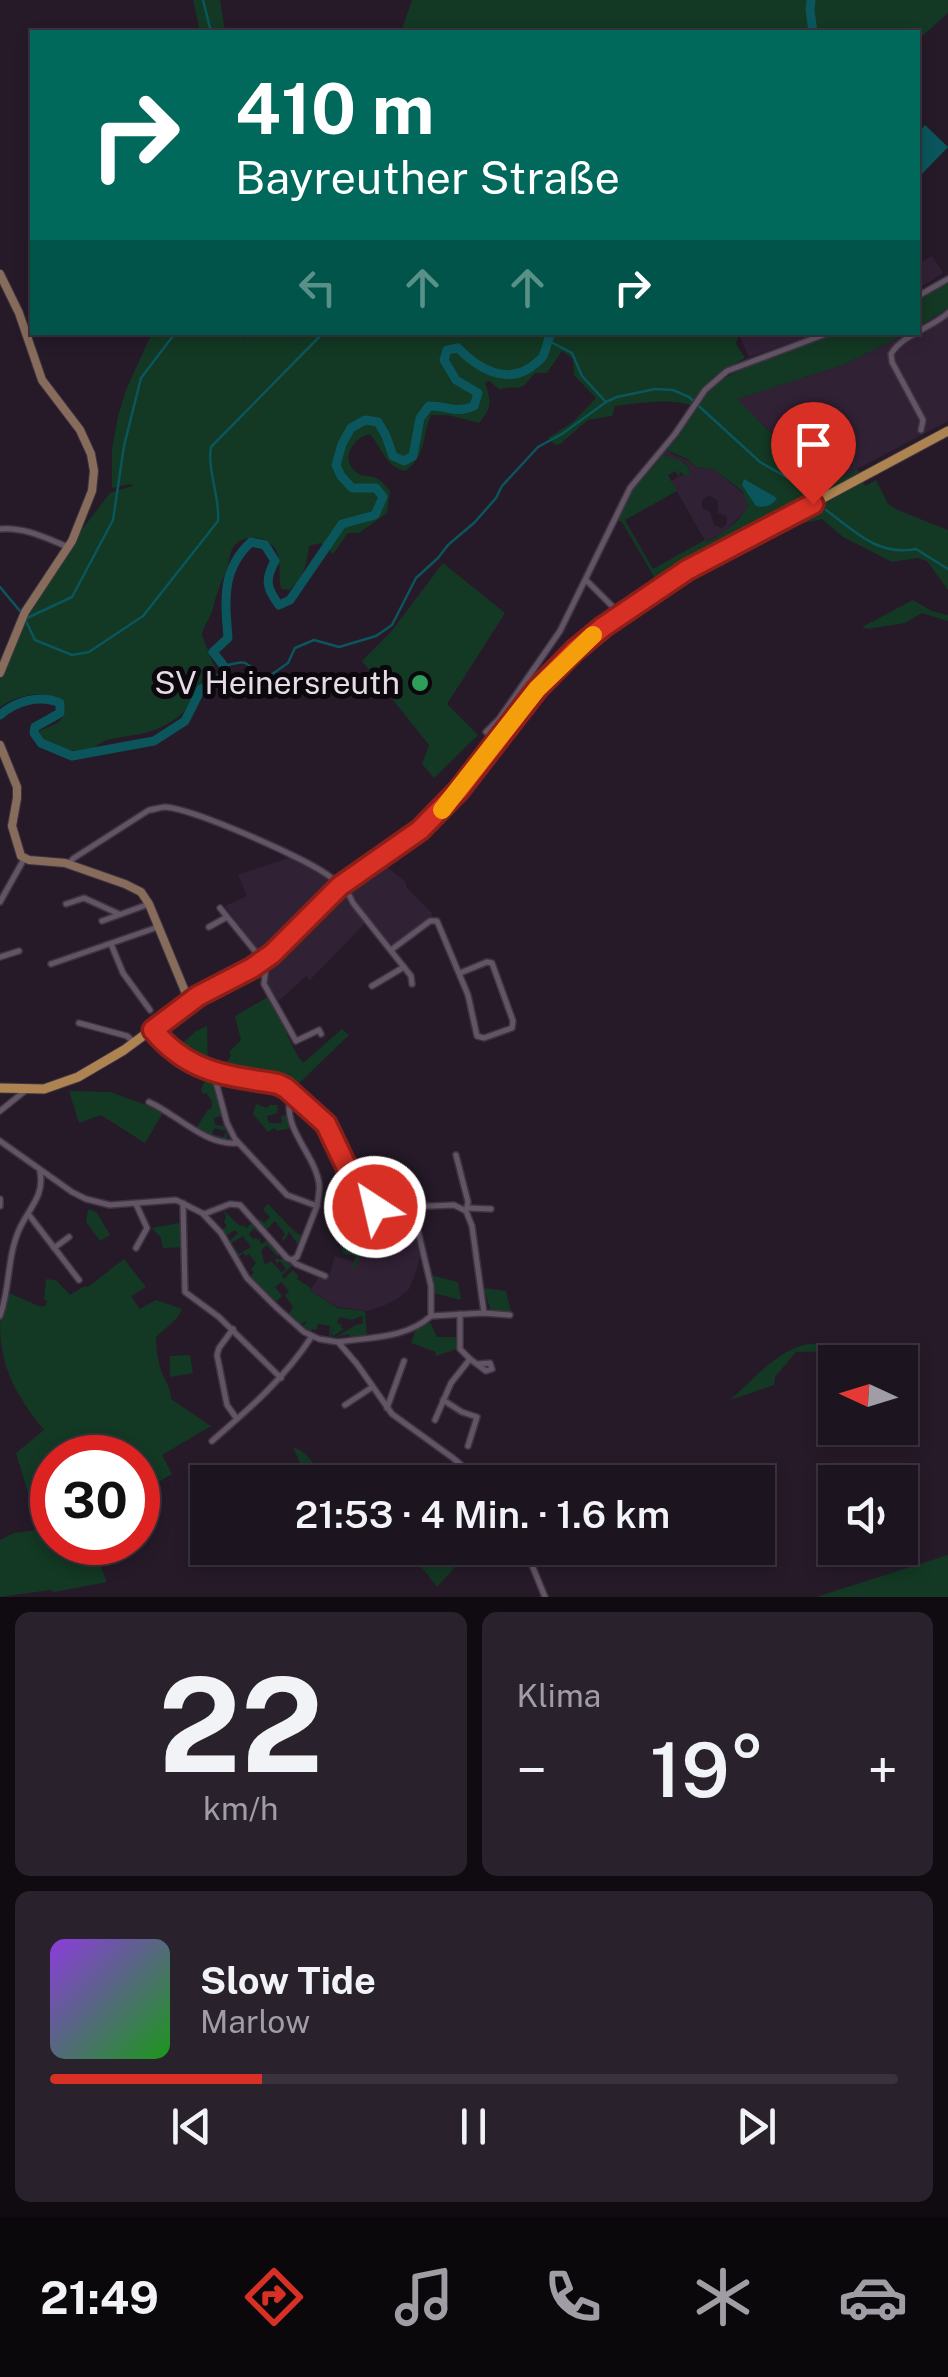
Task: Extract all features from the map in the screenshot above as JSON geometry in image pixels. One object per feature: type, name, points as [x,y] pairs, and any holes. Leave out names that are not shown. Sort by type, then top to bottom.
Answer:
[{"type":"main road","points":[[0,1088],[44,1089],[67,1083],[134,1043],[189,1001],[263,960],[284,945],[340,886],[412,836],[450,800],[549,676],[620,614],[702,562],[948,432]]},
{"type":"street","points":[[0,274],[20,313],[42,380],[70,415],[93,458],[94,478],[68,547],[25,612],[0,674]]},
{"type":"street","points":[[920,295],[948,279]]},
{"type":"street","points":[[920,332],[948,313]]},
{"type":"street","points":[[486,732],[500,719],[566,621],[627,493],[703,392],[726,371],[823,335]]},
{"type":"street","points":[[916,335],[896,346],[891,354],[923,420],[921,430]]},
{"type":"street","points":[[0,529],[31,532],[68,547]]},
{"type":"street","points":[[586,580],[620,614]]},
{"type":"street","points":[[0,746],[18,798],[12,826],[19,853],[24,858],[68,864],[140,892],[189,1001]]},
{"type":"street","points":[[68,864],[150,810],[163,807],[197,816],[289,854],[330,876],[350,894],[411,976],[412,984]]},
{"type":"street","points":[[0,902],[24,858]]},
{"type":"street","points":[[66,904],[84,898],[119,914]]},
{"type":"street","points":[[102,921],[148,904]]},
{"type":"street","points":[[220,908],[263,960],[264,984],[296,1041],[318,1030],[321,1034]]},
{"type":"street","points":[[209,927],[227,917]]},
{"type":"street","points":[[392,950],[436,920],[460,973],[478,1037],[512,1028],[493,964],[487,962],[460,973]]},
{"type":"street","points":[[51,964],[158,927]]},
{"type":"street","points":[[110,943],[123,973],[150,1010]]},
{"type":"street","points":[[0,957],[19,951]]},
{"type":"street","points":[[372,986],[404,967]]},
{"type":"street","points":[[79,1023],[127,1036],[134,1043]]},
{"type":"street","points":[[153,1030],[183,1056],[216,1074],[278,1084],[292,1094],[326,1124],[356,1188],[366,1202],[377,1208],[454,1205],[467,1210],[492,1209]]},
{"type":"street","points":[[216,1074],[227,1124],[238,1142],[287,1195],[316,1206]]},
{"type":"street","points":[[0,1111],[28,1089]]},
{"type":"street","points":[[292,1094],[290,1118],[319,1182],[316,1206],[297,1257],[292,1260]]},
{"type":"street","points":[[149,1102],[210,1139],[238,1142]]},
{"type":"street","points":[[0,1141],[75,1194],[92,1201],[136,1204],[176,1200],[202,1213],[221,1233],[253,1284],[312,1336],[338,1342],[398,1333],[430,1316],[510,1315]]},
{"type":"street","points":[[456,1155],[474,1237],[484,1313]]},
{"type":"street","points":[[0,1316],[15,1240],[40,1191],[39,1169]]},
{"type":"street","points":[[182,1202],[186,1292],[232,1328],[281,1378]]},
{"type":"street","points":[[136,1204],[147,1228],[136,1248]]},
{"type":"street","points":[[202,1213],[230,1204],[240,1205],[292,1260],[325,1276]]},
{"type":"street","points":[[412,1205],[431,1286],[430,1316]]},
{"type":"street","points":[[28,1214],[79,1280]]},
{"type":"street","points":[[54,1248],[70,1238]]},
{"type":"street","points":[[460,1314],[460,1348],[478,1364]]},
{"type":"street","points":[[232,1328],[218,1355],[227,1406],[238,1419]]},
{"type":"street","points":[[212,1441],[281,1378],[312,1336]]},
{"type":"street","points":[[338,1342],[400,1421],[461,1465]]},
{"type":"street","points":[[435,1420],[453,1380],[470,1359]]},
{"type":"street","points":[[387,1408],[404,1361]]},
{"type":"street","points":[[345,1405],[371,1388]]},
{"type":"street","points":[[442,1400],[477,1417],[468,1446]]},
{"type":"street","points":[[532,1565],[546,1597]]},
{"type":"shaded area","points":[[193,0],[220,0],[225,30],[200,30]]},
{"type":"shaded area","points":[[412,0],[948,0],[948,13],[920,38],[920,30],[402,30]]},
{"type":"shaded area","points":[[925,125],[948,147],[920,176],[920,131]]},
{"type":"shaded area","points":[[932,256],[943,273],[920,288],[920,263]]},
{"type":"shaded area","points":[[948,281],[948,308],[920,326],[920,300]]},
{"type":"shaded area","points":[[948,308],[948,421],[840,478],[825,478],[736,399],[843,365],[904,335],[920,335],[920,326]]},
{"type":"shaded area","points":[[151,335],[244,338],[738,335],[736,344],[745,358],[715,378],[692,405],[663,401],[615,406],[612,416],[588,420],[560,444],[555,445],[548,438],[573,422],[596,398],[574,375],[573,359],[562,351],[547,373],[535,373],[520,387],[500,390],[485,382],[489,404],[479,423],[431,415],[420,453],[405,471],[389,461],[370,434],[364,436],[354,444],[349,460],[355,471],[375,477],[390,491],[387,513],[359,533],[348,533],[333,554],[321,543],[309,546],[304,570],[289,590],[281,589],[279,559],[272,545],[262,539],[238,542],[231,551],[202,636],[216,669],[204,679],[183,713],[154,730],[106,740],[85,751],[50,743],[39,731],[62,718],[64,701],[49,695],[32,695],[0,707],[0,679],[21,624],[76,537],[110,493],[132,486],[112,488],[112,449],[126,390]]},
{"type":"shaded area","points":[[739,335],[813,335],[749,357]]},
{"type":"shaded area","points":[[834,335],[904,335],[843,365],[737,399],[819,474],[836,479],[857,469],[860,474],[663,581],[625,606],[619,605],[654,577],[622,522],[617,520],[631,492],[711,387],[726,377]],"holes":[[[667,450],[696,467],[714,469],[743,492],[748,505],[725,531],[653,569],[625,520],[677,491],[668,475],[675,471],[679,477],[680,472],[690,475],[685,464],[663,455]]]},
{"type":"shaded area","points":[[668,449],[696,467],[714,469],[746,496],[745,511],[727,530],[706,542],[671,481],[690,474],[689,467],[662,456]],"holes":[[[710,495],[718,501],[718,513],[727,517],[722,528],[714,525],[710,512],[702,508],[702,500]]]},
{"type":"shaded area","points":[[744,479],[777,498],[768,506],[756,506],[742,485]]},
{"type":"shaded area","points":[[876,480],[888,504],[948,530],[948,590],[927,561],[917,558],[892,562],[843,537],[822,519],[789,526],[786,521],[863,481],[865,486]]},
{"type":"shaded area","name":"SV Heinersreuth","points":[[443,563],[505,613],[447,704],[478,735],[434,778],[422,764],[429,745],[362,661],[390,633]]},
{"type":"shaded area","points":[[913,600],[948,615],[948,621],[922,613],[905,623],[862,627]]},
{"type":"shaded area","points":[[291,857],[344,887],[380,862],[406,882],[406,887],[432,916],[392,945],[369,919],[310,980],[306,976],[279,1001],[266,984],[267,963],[225,906],[247,896],[238,875]]},
{"type":"shaded area","points":[[268,997],[303,1063],[342,1029],[349,1035],[291,1091],[222,1075],[231,1056],[229,1052],[241,1040],[235,1016]]},
{"type":"shaded area","points":[[207,1026],[208,1069],[176,1049]]},
{"type":"shaded area","points":[[209,1073],[222,1116],[214,1118],[215,1125],[225,1126],[226,1131],[214,1128],[212,1134],[223,1137],[226,1132],[225,1139],[207,1134],[197,1127],[212,1107],[211,1099],[201,1089]]},
{"type":"shaded area","points":[[69,1091],[110,1092],[164,1111],[145,1143],[101,1115],[79,1123]]},
{"type":"shaded area","points":[[256,1104],[267,1108],[278,1105],[277,1113],[267,1116],[269,1123],[282,1123],[281,1116],[287,1115],[291,1128],[268,1132],[253,1114]]},
{"type":"shaded area","points":[[268,1204],[303,1237],[299,1246],[289,1232],[284,1241],[285,1234],[275,1221],[266,1230],[258,1221],[264,1223],[270,1217],[263,1209]]},
{"type":"shaded area","points":[[372,1209],[408,1209],[420,1256],[415,1275],[409,1289],[383,1306],[367,1311],[338,1307],[310,1291],[321,1273],[329,1276],[335,1256],[354,1262]]},
{"type":"shaded area","points":[[91,1210],[110,1235],[100,1241],[86,1222]]},
{"type":"shaded area","points":[[223,1210],[240,1226],[247,1228],[253,1221],[261,1231],[254,1228],[249,1234],[253,1239],[262,1237],[262,1244],[268,1239],[281,1253],[277,1256],[267,1245],[261,1250],[265,1265],[271,1261],[282,1273],[286,1269],[275,1260],[284,1256],[292,1266],[282,1275],[284,1279],[293,1270],[310,1291],[338,1308],[365,1311],[367,1335],[336,1337],[363,1323],[362,1316],[352,1320],[340,1317],[337,1323],[344,1329],[332,1337],[333,1326],[330,1339],[321,1337],[329,1336],[330,1326],[318,1324],[311,1333],[302,1328],[307,1321],[298,1325],[288,1316],[293,1306],[285,1296],[289,1291],[281,1282],[275,1287],[282,1296],[275,1303],[249,1277],[256,1263],[249,1254],[243,1253],[237,1259],[234,1247],[239,1254],[251,1247],[243,1236],[228,1242],[238,1233],[235,1230],[226,1236],[222,1230],[227,1226]]},
{"type":"shaded area","points":[[329,1219],[361,1223],[360,1243],[368,1221],[372,1222],[355,1269],[352,1268],[356,1256],[344,1254]]},
{"type":"shaded area","points":[[184,1222],[185,1247],[163,1248],[161,1238],[152,1228]]},
{"type":"shaded area","points":[[124,1259],[146,1287],[131,1296],[140,1309],[156,1300],[182,1309],[156,1337],[159,1364],[171,1399],[211,1426],[162,1455],[172,1474],[160,1481],[160,1435],[38,1435],[44,1430],[18,1393],[7,1368],[0,1323],[9,1293],[41,1307],[47,1300],[46,1279],[56,1280],[70,1295],[88,1287]]},
{"type":"shaded area","points":[[430,1275],[458,1282],[461,1300],[433,1293]]},
{"type":"shaded area","points":[[483,1288],[506,1291],[511,1312],[491,1310]]},
{"type":"shaded area","points":[[430,1322],[437,1337],[457,1337],[457,1349],[435,1356],[436,1352],[411,1343],[416,1329]]},
{"type":"shaded area","points":[[809,1344],[829,1345],[818,1345],[818,1352],[796,1352],[775,1377],[774,1385],[730,1400],[777,1358]]},
{"type":"shaded area","points":[[190,1355],[193,1373],[170,1377],[170,1356]]},
{"type":"shaded area","points":[[30,1442],[30,1499],[16,1453]]},
{"type":"shaded area","points":[[293,1447],[315,1465],[301,1465]]},
{"type":"shaded area","points":[[30,1531],[30,1565],[100,1565],[107,1582],[0,1597],[0,1540]]},
{"type":"shaded area","points":[[948,1555],[948,1597],[816,1597],[918,1565]]},
{"type":"shaded area","points":[[420,1565],[457,1565],[437,1587]]},
{"type":"waterway","points":[[203,0],[210,30]]},
{"type":"waterway","points":[[811,0],[813,30]]},
{"type":"waterway","points":[[174,335],[141,378],[124,446],[113,520],[72,597],[25,619],[35,640],[72,655],[89,652],[143,616],[218,521],[211,447],[321,335]]},
{"type":"waterway","points":[[0,715],[28,700],[60,703],[60,713],[35,727],[34,733],[41,743],[72,756],[154,741],[185,721],[201,689],[224,675],[224,666],[213,652],[228,638],[227,586],[234,563],[251,542],[265,545],[275,561],[268,584],[279,605],[290,600],[342,524],[375,515],[383,497],[376,488],[352,488],[336,465],[351,428],[365,420],[378,422],[393,456],[404,461],[413,456],[420,418],[429,406],[457,410],[474,406],[478,393],[456,380],[444,360],[447,350],[458,348],[483,368],[512,374],[541,359],[551,335]]},
{"type":"waterway","points":[[547,340],[572,353],[582,376],[605,401]]},
{"type":"waterway","points":[[268,677],[288,663],[295,648],[314,640],[339,647],[376,636],[392,625],[416,578],[475,522],[538,447],[617,397],[655,389],[673,390],[689,397],[760,462],[802,486]]},
{"type":"waterway","points":[[826,510],[878,546],[916,549],[948,569]]},
{"type":"waterway","points":[[0,587],[20,611]]},
{"type":"waterway","points":[[224,666],[246,663],[262,676]]},
{"type":"slow traffic","points":[[442,810],[537,689],[593,635]]},
{"type":"place","name":"SV Heinersreuth","points":[[420,683]]},
{"type":"route","points":[[375,1207],[359,1193],[326,1124],[286,1088],[209,1071],[183,1056],[153,1030],[189,1001],[272,954],[340,886],[420,830],[459,790],[537,689],[603,627],[687,570],[813,504]]}]
